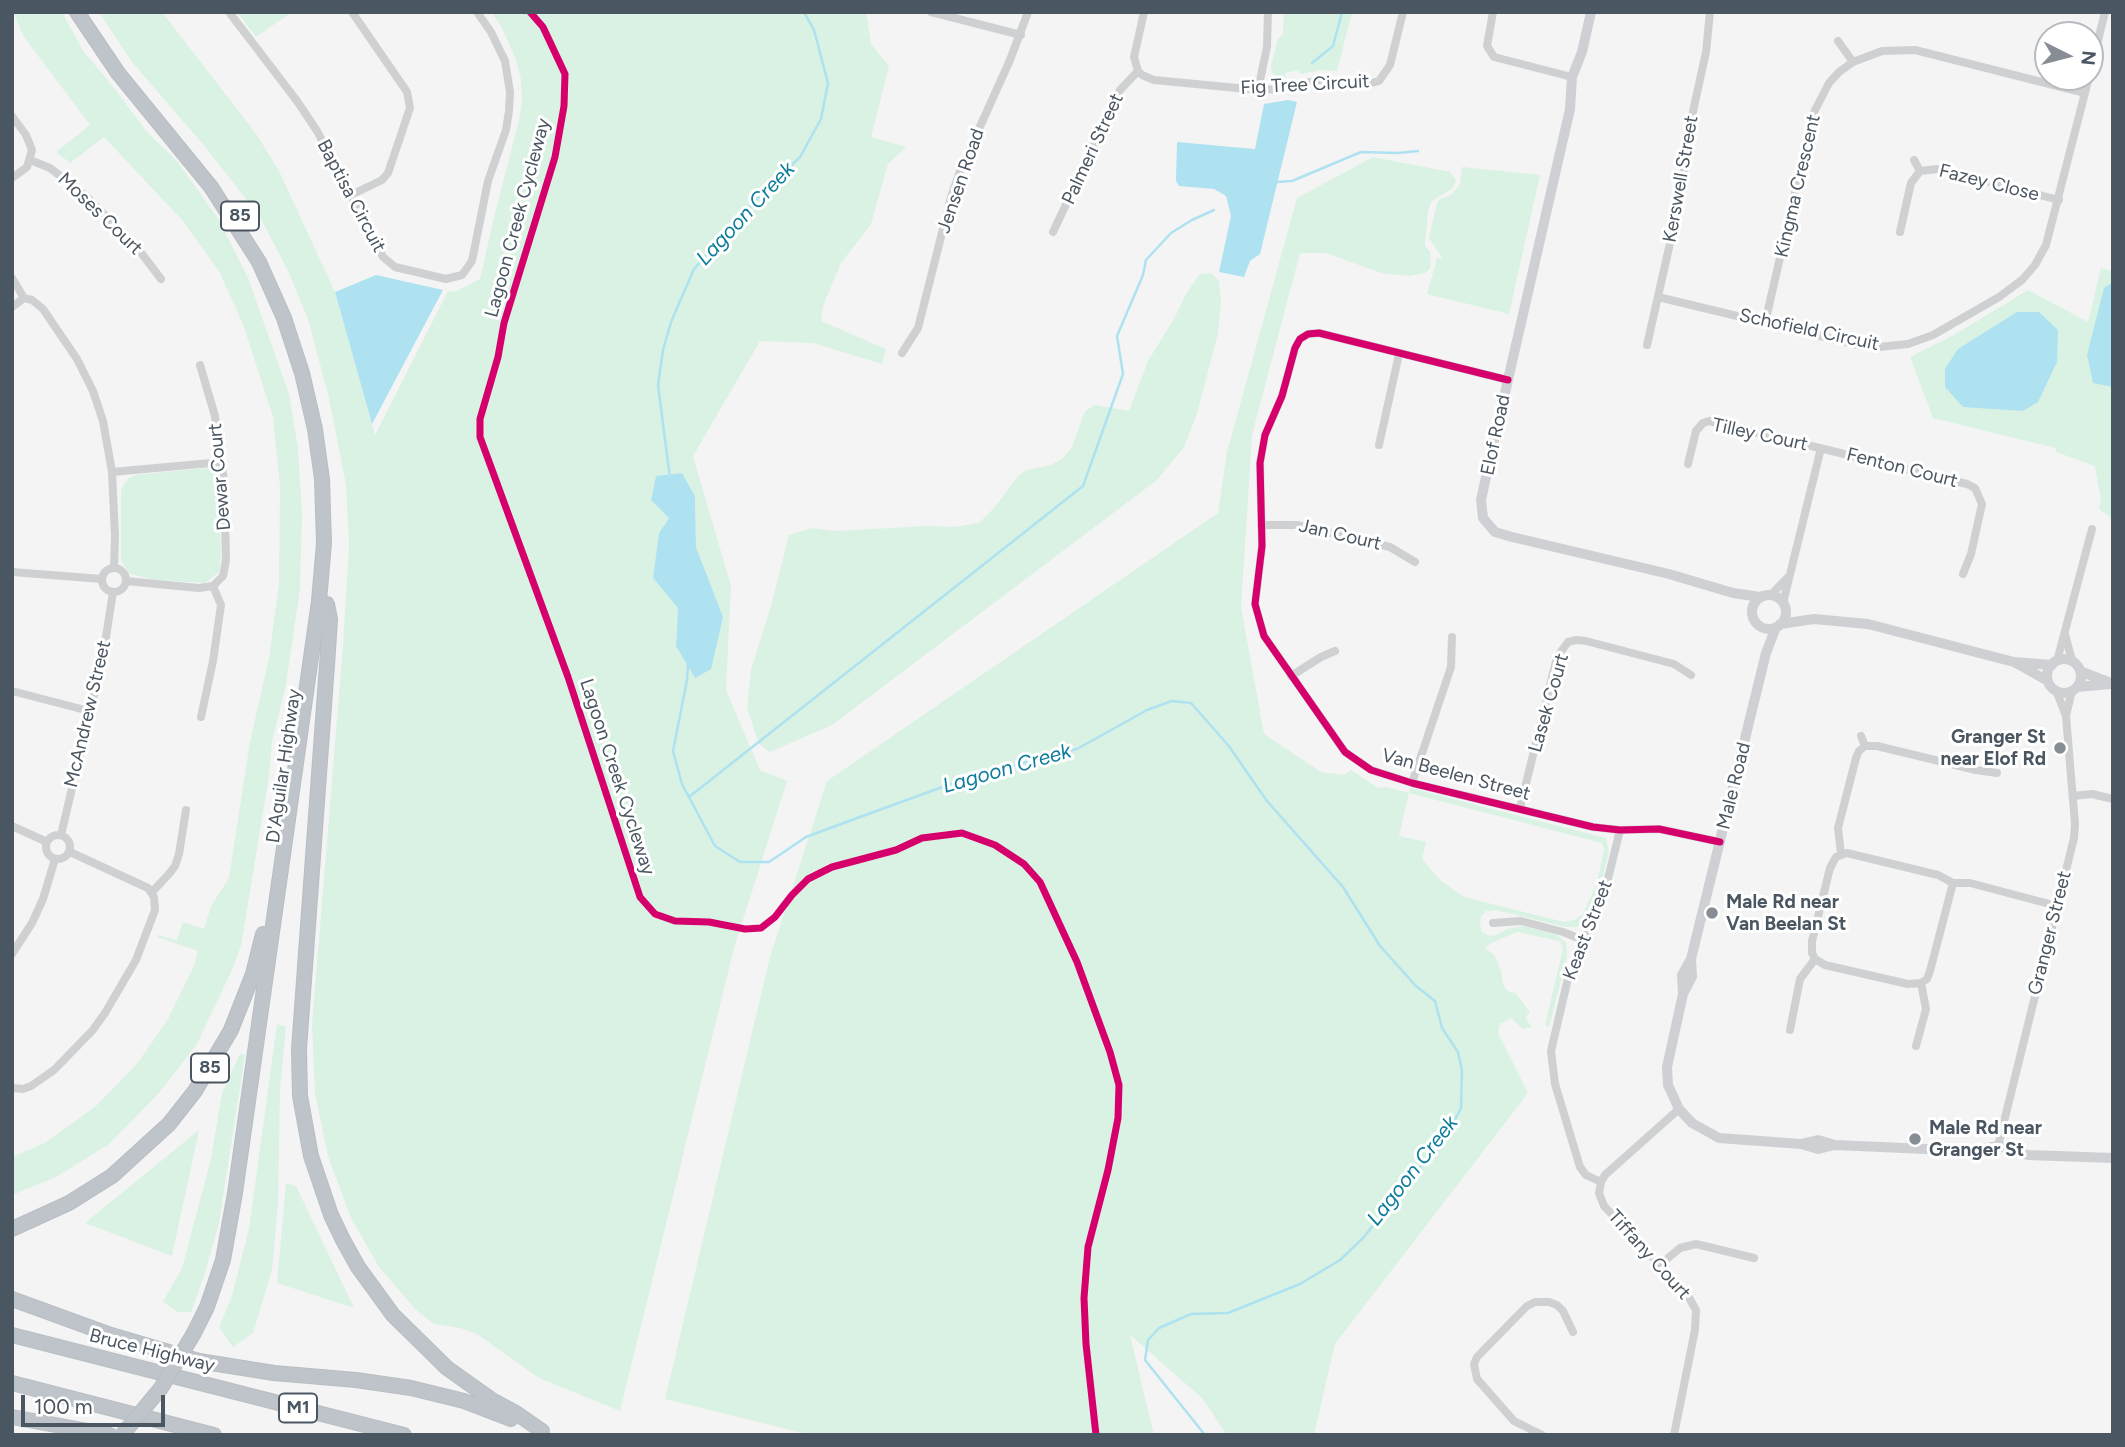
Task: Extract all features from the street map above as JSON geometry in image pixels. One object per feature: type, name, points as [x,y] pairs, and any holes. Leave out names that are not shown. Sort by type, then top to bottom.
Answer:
[{"type":"highway","name":"D'Aguilar Highway","points":[[12,1229],[69,1203],[112,1176],[169,1124],[202,1080],[231,1030],[253,974],[261,944],[282,821],[289,807],[322,572],[324,505],[314,429],[294,346],[284,318],[259,262],[211,187],[118,74],[77,12]]},
{"type":"highway","name":"D'Aguilar Highway","points":[[133,1435],[169,1391],[199,1334],[214,1312],[235,1245],[327,604],[331,558],[331,489],[320,412],[300,339],[275,277],[250,230],[215,180],[170,129],[158,121]]},
{"type":"highway","points":[[327,604],[330,619],[328,651],[299,1049],[300,1096],[311,1156],[320,1186],[343,1240],[358,1267],[393,1315],[447,1368],[492,1400],[547,1433]]},
{"type":"highway","points":[[122,1435],[161,1388],[199,1334],[229,1234],[289,807]]},
{"type":"highway","points":[[12,1298],[124,1339],[199,1361],[242,1369],[411,1388],[464,1401],[547,1433]]},
{"type":"highway","name":"Bruce Highway","points":[[12,1335],[404,1435]]},
{"type":"highway","points":[[12,1383],[214,1435]]},
{"type":"highway","points":[[12,1417],[110,1435]]},
{"type":"street","name":"Baptisa Circuit","points":[[229,12],[317,131],[388,263],[446,279],[462,275],[468,269],[488,181],[506,130],[510,92],[508,76],[499,47],[477,12]]},
{"type":"street","points":[[351,195],[382,180],[388,173],[410,108],[407,92],[352,12]]},
{"type":"street","points":[[931,12],[1021,35]]},
{"type":"street","name":"Jensen Road","points":[[902,352],[918,328],[960,171],[1021,35],[1028,12]]},
{"type":"street","points":[[1138,71],[1134,57],[1144,12]]},
{"type":"street","points":[[1258,90],[1267,47],[1268,12]]},
{"type":"street","name":"Fig Tree Circuit","points":[[1138,71],[1147,79],[1258,90],[1283,89],[1319,80],[1368,84],[1384,77],[1390,65],[1403,12]]},
{"type":"street","points":[[1493,12],[1487,46],[1494,57],[1572,77]]},
{"type":"street","name":"Elof Road","points":[[1591,12],[1582,52],[1572,77],[1570,109],[1481,500],[1483,518],[1490,528],[1512,537],[1669,574],[1733,593],[1760,597]]},
{"type":"street","name":"Kerswell Street","points":[[1647,345],[1678,208],[1692,116],[1706,52],[1710,12]]},
{"type":"street","points":[[1838,41],[1853,62]]},
{"type":"street","name":"Kingma Crescent","points":[[1765,323],[1813,114],[1829,83],[1839,72],[1853,62],[1882,51],[1915,50],[2085,93]]},
{"type":"street","name":"Palmeri Street","points":[[1053,232],[1120,90],[1138,71]]},
{"type":"street","name":"Schofield Circuit","points":[[1658,297],[1862,346],[1895,346],[1921,340],[1999,298],[2022,280],[2035,265],[2046,245],[2085,93]]},
{"type":"street","points":[[12,116],[30,142],[30,160],[23,171],[12,178]]},
{"type":"street","name":"Moses Court","points":[[30,160],[50,167],[86,196],[136,246],[161,279]]},
{"type":"street","name":"Fazey Close","points":[[1914,160],[1920,171]]},
{"type":"street","name":"Fazey Close","points":[[1900,232],[1911,183],[1920,171],[1938,169],[2059,200]]},
{"type":"street","points":[[12,278],[24,298]]},
{"type":"street","points":[[12,307],[24,298]]},
{"type":"street","points":[[24,298],[32,300],[43,309],[76,359],[93,391],[103,421],[113,472],[114,568]]},
{"type":"street","name":"Van Beelen Street","points":[[1508,380],[1319,333],[1308,334],[1300,339],[1282,396],[1265,435],[1258,480],[1262,546],[1256,589],[1258,619],[1264,636],[1345,752],[1371,770],[1412,783],[1593,827],[1620,830],[1659,828],[1720,842]]},
{"type":"street","points":[[1379,445],[1399,354]]},
{"type":"street","name":"Dewar Court","points":[[200,365],[215,416],[222,462],[226,560],[223,576],[213,586]]},
{"type":"street","name":"Tilley Court","points":[[1688,464],[1696,430],[1709,421],[1821,449]]},
{"type":"street","points":[[1778,625],[1821,449]]},
{"type":"street","name":"Fenton Court","points":[[1821,449],[1975,488],[1980,496],[1982,512],[1964,574]]},
{"type":"street","points":[[113,472],[222,462]]},
{"type":"street","name":"Jan Court","points":[[1261,525],[1297,524],[1390,547],[1415,562]]},
{"type":"street","points":[[2048,681],[2049,670],[2065,634],[2092,529]]},
{"type":"street","points":[[114,568],[121,570],[126,581],[123,588],[113,592],[106,590],[102,579],[104,573],[114,568]]},
{"type":"street","points":[[12,572],[102,579]]},
{"type":"street","points":[[1790,574],[1772,595],[1760,597],[1752,610],[1759,625],[1765,628],[1814,619],[1868,624],[2014,662],[2071,661]]},
{"type":"street","points":[[126,581],[199,588],[213,586],[221,605],[201,717]]},
{"type":"street","name":"McAndrew Street","points":[[61,835],[103,656],[113,592]]},
{"type":"street","name":"Elof Road","points":[[1733,593],[1752,610]]},
{"type":"street","points":[[1772,595],[1784,606],[1814,619]]},
{"type":"street","name":"Male Road","points":[[1759,625],[1766,653]]},
{"type":"street","name":"Male Road","points":[[1679,1109],[1668,1085],[1667,1067],[1683,994],[1682,975],[1691,959],[1766,653],[1778,625]]},
{"type":"street","points":[[2065,634],[2071,661],[2080,671],[2112,684]]},
{"type":"street","points":[[1412,783],[1451,667],[1452,637]]},
{"type":"street","name":"Lasek Court","points":[[1520,808],[1557,657],[1567,642],[1586,641],[1661,660],[1674,664],[1691,675]]},
{"type":"street","points":[[1291,676],[1335,651]]},
{"type":"street","points":[[2014,662],[2048,681],[2056,691],[2064,693],[2075,688],[2112,684]]},
{"type":"street","points":[[2075,688],[2080,682],[2080,671]]},
{"type":"street","name":"Granger Street","points":[[2066,716],[2075,688]]},
{"type":"street","points":[[12,691],[89,711]]},
{"type":"street","name":"Granger Street","points":[[1998,1146],[2074,838],[2066,716],[2056,691]]},
{"type":"street","points":[[1861,736],[1865,746]]},
{"type":"street","points":[[1953,883],[1930,971],[1927,979],[1921,983],[1908,984],[1872,976],[1825,965],[1815,959],[1812,941],[1829,868],[1841,854],[1838,828],[1859,751],[1865,746],[1877,746],[1997,773]]},
{"type":"street","points":[[2073,796],[2092,794],[2113,799]]},
{"type":"street","points":[[152,892],[162,883],[179,854],[186,810]]},
{"type":"street","points":[[12,826],[47,842]]},
{"type":"street","name":"Keast Street","points":[[1601,1182],[1586,1175],[1580,1167],[1551,1064],[1553,1039],[1569,974],[1603,899],[1620,830]]},
{"type":"street","points":[[61,835],[69,841],[69,852],[64,858],[55,859],[47,853],[47,842],[52,836],[61,835]]},
{"type":"street","points":[[12,1088],[32,1086],[74,1052],[105,1013],[136,960],[155,910],[152,892],[143,885],[69,852]]},
{"type":"street","points":[[1841,854],[1853,854],[1938,875],[1953,883],[1970,883],[2057,906]]},
{"type":"street","points":[[12,954],[32,923],[43,899],[55,859]]},
{"type":"street","points":[[1493,923],[1521,921],[1583,940]]},
{"type":"street","points":[[1790,1030],[1800,979],[1815,959]]},
{"type":"street","points":[[1916,1046],[1926,1009],[1921,983]]},
{"type":"street","points":[[1601,1182],[1617,1163],[1679,1109],[1692,1124],[1719,1138],[1801,1144],[1818,1140],[1835,1145],[1971,1151],[1998,1146],[2028,1155],[2113,1158]]},
{"type":"street","name":"Tiffany Court","points":[[1601,1182],[1599,1193],[1604,1206],[1661,1264],[1687,1294],[1696,1310],[1695,1330],[1674,1435]]},
{"type":"street","points":[[1661,1264],[1679,1248],[1696,1244],[1754,1258]]},
{"type":"street","points":[[1542,1435],[1514,1421],[1477,1379],[1476,1357],[1527,1306],[1535,1302],[1557,1305],[1563,1311],[1573,1332]]},
{"type":"green space","points":[[13,12],[62,12],[84,52],[148,133],[177,161],[219,220],[248,278],[289,394],[298,448],[302,513],[300,589],[286,684],[272,742],[269,776],[241,946],[231,972],[197,1044],[158,1094],[109,1144],[56,1177],[12,1195],[12,1157],[45,1143],[96,1106],[136,1065],[167,1021],[194,966],[198,951],[157,937],[158,935],[177,940],[183,922],[204,929],[211,906],[229,878],[250,742],[269,658],[279,584],[280,486],[273,417],[243,324],[219,271],[183,221],[104,137],[70,163],[56,152],[90,125],[24,37]]},
{"type":"green space","points":[[99,12],[162,12],[257,135],[279,171],[335,292],[375,435],[448,291],[455,292],[480,279],[522,101],[516,59],[501,26],[491,12],[866,12],[871,44],[889,66],[871,137],[906,147],[888,164],[871,224],[841,263],[823,306],[821,321],[886,349],[882,364],[813,343],[760,341],[693,456],[731,586],[726,690],[760,770],[787,781],[734,948],[620,1411],[539,1378],[477,1334],[434,1324],[416,1310],[379,1267],[351,1218],[328,1156],[315,1094],[312,1025],[343,646],[349,545],[346,485],[329,398],[308,319],[288,271],[260,217],[206,148],[132,62]],"holes":[[[682,473],[695,496],[696,547],[723,617],[676,646],[678,608],[653,578],[659,533],[669,517],[651,500],[656,477]]]},
{"type":"green space","points":[[237,12],[292,12],[256,37]]},
{"type":"green space","points":[[1284,12],[1352,12],[1337,71],[1320,70],[1301,74],[1298,70],[1285,73],[1286,77],[1283,78],[1272,73],[1271,66],[1278,39],[1283,34]]},
{"type":"green space","points":[[1373,157],[1450,172],[1456,180],[1453,188],[1432,201],[1428,210],[1425,246],[1430,252],[1431,267],[1426,273],[1408,276],[1381,273],[1326,253],[1300,253],[1252,435],[1241,607],[1264,734],[1321,772],[1344,775],[1351,770],[1378,788],[1386,787],[1409,793],[1410,788],[1606,838],[1609,852],[1599,892],[1586,919],[1578,927],[1565,927],[1496,910],[1486,911],[1481,916],[1482,932],[1487,935],[1494,936],[1509,928],[1523,926],[1557,935],[1566,943],[1567,957],[1549,1027],[1545,1025],[1563,949],[1560,941],[1517,932],[1485,948],[1494,955],[1507,991],[1516,993],[1530,1013],[1525,1018],[1532,1027],[1523,1029],[1511,1018],[1500,1024],[1498,1033],[1528,1093],[1335,1344],[1314,1435],[1227,1435],[1202,1398],[1130,1335],[1154,1435],[811,1435],[665,1399],[770,957],[827,781],[1218,513],[1227,452],[1297,198]],"holes":[[[1409,793],[1602,843],[1604,849],[1597,883],[1583,914],[1564,922],[1464,897],[1440,880],[1422,859],[1426,842],[1399,836]]]},
{"type":"green space","points":[[1462,167],[1540,175],[1509,314],[1427,294],[1437,258],[1443,259],[1429,238],[1437,203],[1451,195],[1460,184]]},
{"type":"green space","points":[[2101,268],[2113,271],[2113,524],[2110,517],[2099,509],[2101,500],[2095,466],[2056,452],[2056,448],[1933,418],[1910,357],[1954,335],[2028,290],[2088,322]]},
{"type":"green space","points":[[1211,273],[1219,281],[1221,303],[1218,333],[1197,414],[1184,447],[1157,480],[832,725],[770,752],[759,744],[747,708],[751,670],[789,535],[812,528],[834,531],[954,527],[979,523],[1018,476],[1027,470],[1051,465],[1063,458],[1072,447],[1085,411],[1095,405],[1129,411],[1148,361],[1186,294],[1200,274]]},
{"type":"green space","points":[[207,468],[214,472],[219,482],[219,572],[205,583],[156,580],[130,574],[121,558],[121,491],[124,484],[136,475]]},
{"type":"green space","points":[[277,1024],[286,1027],[280,1090],[278,1203],[272,1270],[253,1333],[233,1347],[219,1327],[232,1296],[249,1229]]},
{"type":"green space","points":[[240,1054],[245,1055],[219,1223],[191,1312],[178,1312],[163,1302],[182,1268],[211,1159],[222,1093]]},
{"type":"green space","points":[[199,1130],[172,1256],[85,1223]]},
{"type":"green space","points":[[286,1183],[296,1186],[354,1308],[277,1283]]},
{"type":"water","points":[[1288,100],[1297,102],[1260,254],[1250,261],[1244,277],[1219,272],[1231,216],[1226,196],[1214,189],[1179,186],[1176,181],[1177,142],[1255,149],[1264,104]]},
{"type":"water","points":[[376,275],[443,290],[372,424],[335,292]]},
{"type":"water","points":[[2113,282],[2113,387],[2093,383],[2087,355],[2104,288]]},
{"type":"water","points":[[2017,312],[2039,312],[2058,330],[2057,362],[2038,402],[2023,411],[1963,407],[1945,387],[1945,369],[1958,349]]},
{"type":"water","points":[[682,473],[695,496],[696,547],[723,617],[711,669],[695,678],[676,646],[678,608],[653,578],[659,533],[669,518],[651,500],[656,476]]},
{"type":"waterway","name":"Lagoon Creek","points":[[670,478],[658,385],[663,350],[671,322],[694,269],[758,198],[800,157],[821,119],[828,83],[814,30],[804,12]]},
{"type":"waterway","points":[[1312,63],[1333,46],[1342,12]]},
{"type":"waterway","points":[[1277,182],[1292,181],[1361,152],[1418,151]]},
{"type":"waterway","points":[[689,797],[1083,486],[1123,374],[1117,336],[1143,275],[1146,260],[1171,233],[1214,210]]},
{"type":"waterway","name":"Lagoon Creek","points":[[688,664],[673,751],[682,784],[715,846],[740,862],[769,862],[806,837],[970,777],[1077,749],[1147,710],[1172,701],[1191,703],[1228,745],[1267,801],[1343,887],[1380,946],[1416,986],[1435,1001],[1442,1028],[1458,1052],[1462,1071],[1461,1108],[1449,1131],[1363,1238],[1340,1260],[1300,1284],[1228,1313],[1191,1314],[1159,1328],[1148,1340],[1145,1360],[1205,1435]]},
{"type":"cycle path","name":"Lagoon Creek Cycleway","points":[[530,12],[543,27],[565,74],[564,106],[555,157],[504,323],[498,357],[480,419],[480,437],[568,677],[640,897],[655,914],[675,921],[709,922],[745,929],[761,928],[775,917],[808,879],[832,867],[896,850],[922,838],[962,833],[995,845],[1024,864],[1040,882],[1077,962],[1110,1052],[1119,1085],[1118,1118],[1088,1247],[1084,1298],[1096,1435]]},
{"type":"cycle path","points":[[1508,380],[1319,333],[1308,334],[1300,339],[1282,396],[1265,435],[1260,463],[1262,546],[1255,604],[1264,636],[1345,752],[1371,770],[1412,783],[1593,827],[1620,830],[1659,829],[1720,842]]},
{"type":"place","name":"Granger St near Elof Rd","points":[[2060,748]]},
{"type":"place","name":"Male Rd near Van Beelan St","points":[[1712,913]]},
{"type":"place","name":"Male Rd near Granger St","points":[[1915,1139]]}]
